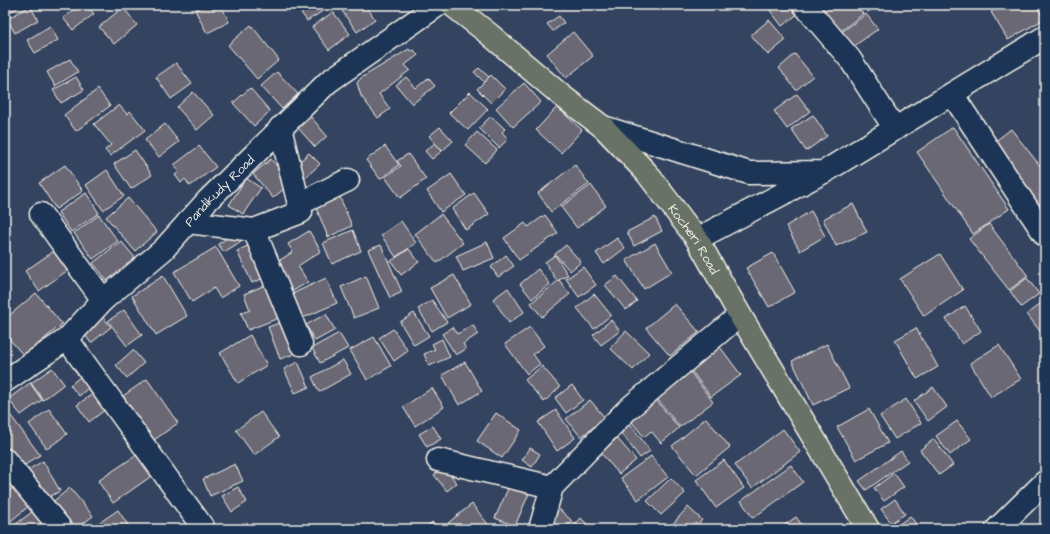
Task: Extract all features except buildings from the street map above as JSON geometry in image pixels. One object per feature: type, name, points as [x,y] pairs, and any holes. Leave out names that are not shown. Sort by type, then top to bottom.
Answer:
[{"type":"main road","name":"Kocheri Road","points":[[452,5],[489,34],[562,96],[603,127],[646,172],[697,239],[740,315],[868,529]]},
{"type":"street","name":"Pandikudy Road","points":[[5,380],[67,340],[103,300],[163,250],[207,201],[328,82],[438,5]]},
{"type":"street","points":[[804,5],[850,59],[895,128]]},
{"type":"street","points":[[697,239],[824,172],[1045,37]]},
{"type":"street","points":[[952,94],[1045,235]]},
{"type":"street","points":[[603,127],[749,173],[824,172]]},
{"type":"street","points":[[188,222],[254,230],[301,212],[280,128]]},
{"type":"street","points":[[299,204],[348,180]]},
{"type":"street","points":[[41,214],[103,300]]},
{"type":"street","points":[[254,230],[301,344]]},
{"type":"street","points":[[540,529],[552,487],[627,410],[740,315]]},
{"type":"street","points":[[67,340],[204,529]]},
{"type":"street","points":[[5,460],[61,529]]},
{"type":"street","points":[[438,460],[552,487]]},
{"type":"street","points":[[997,529],[1045,482]]}]
